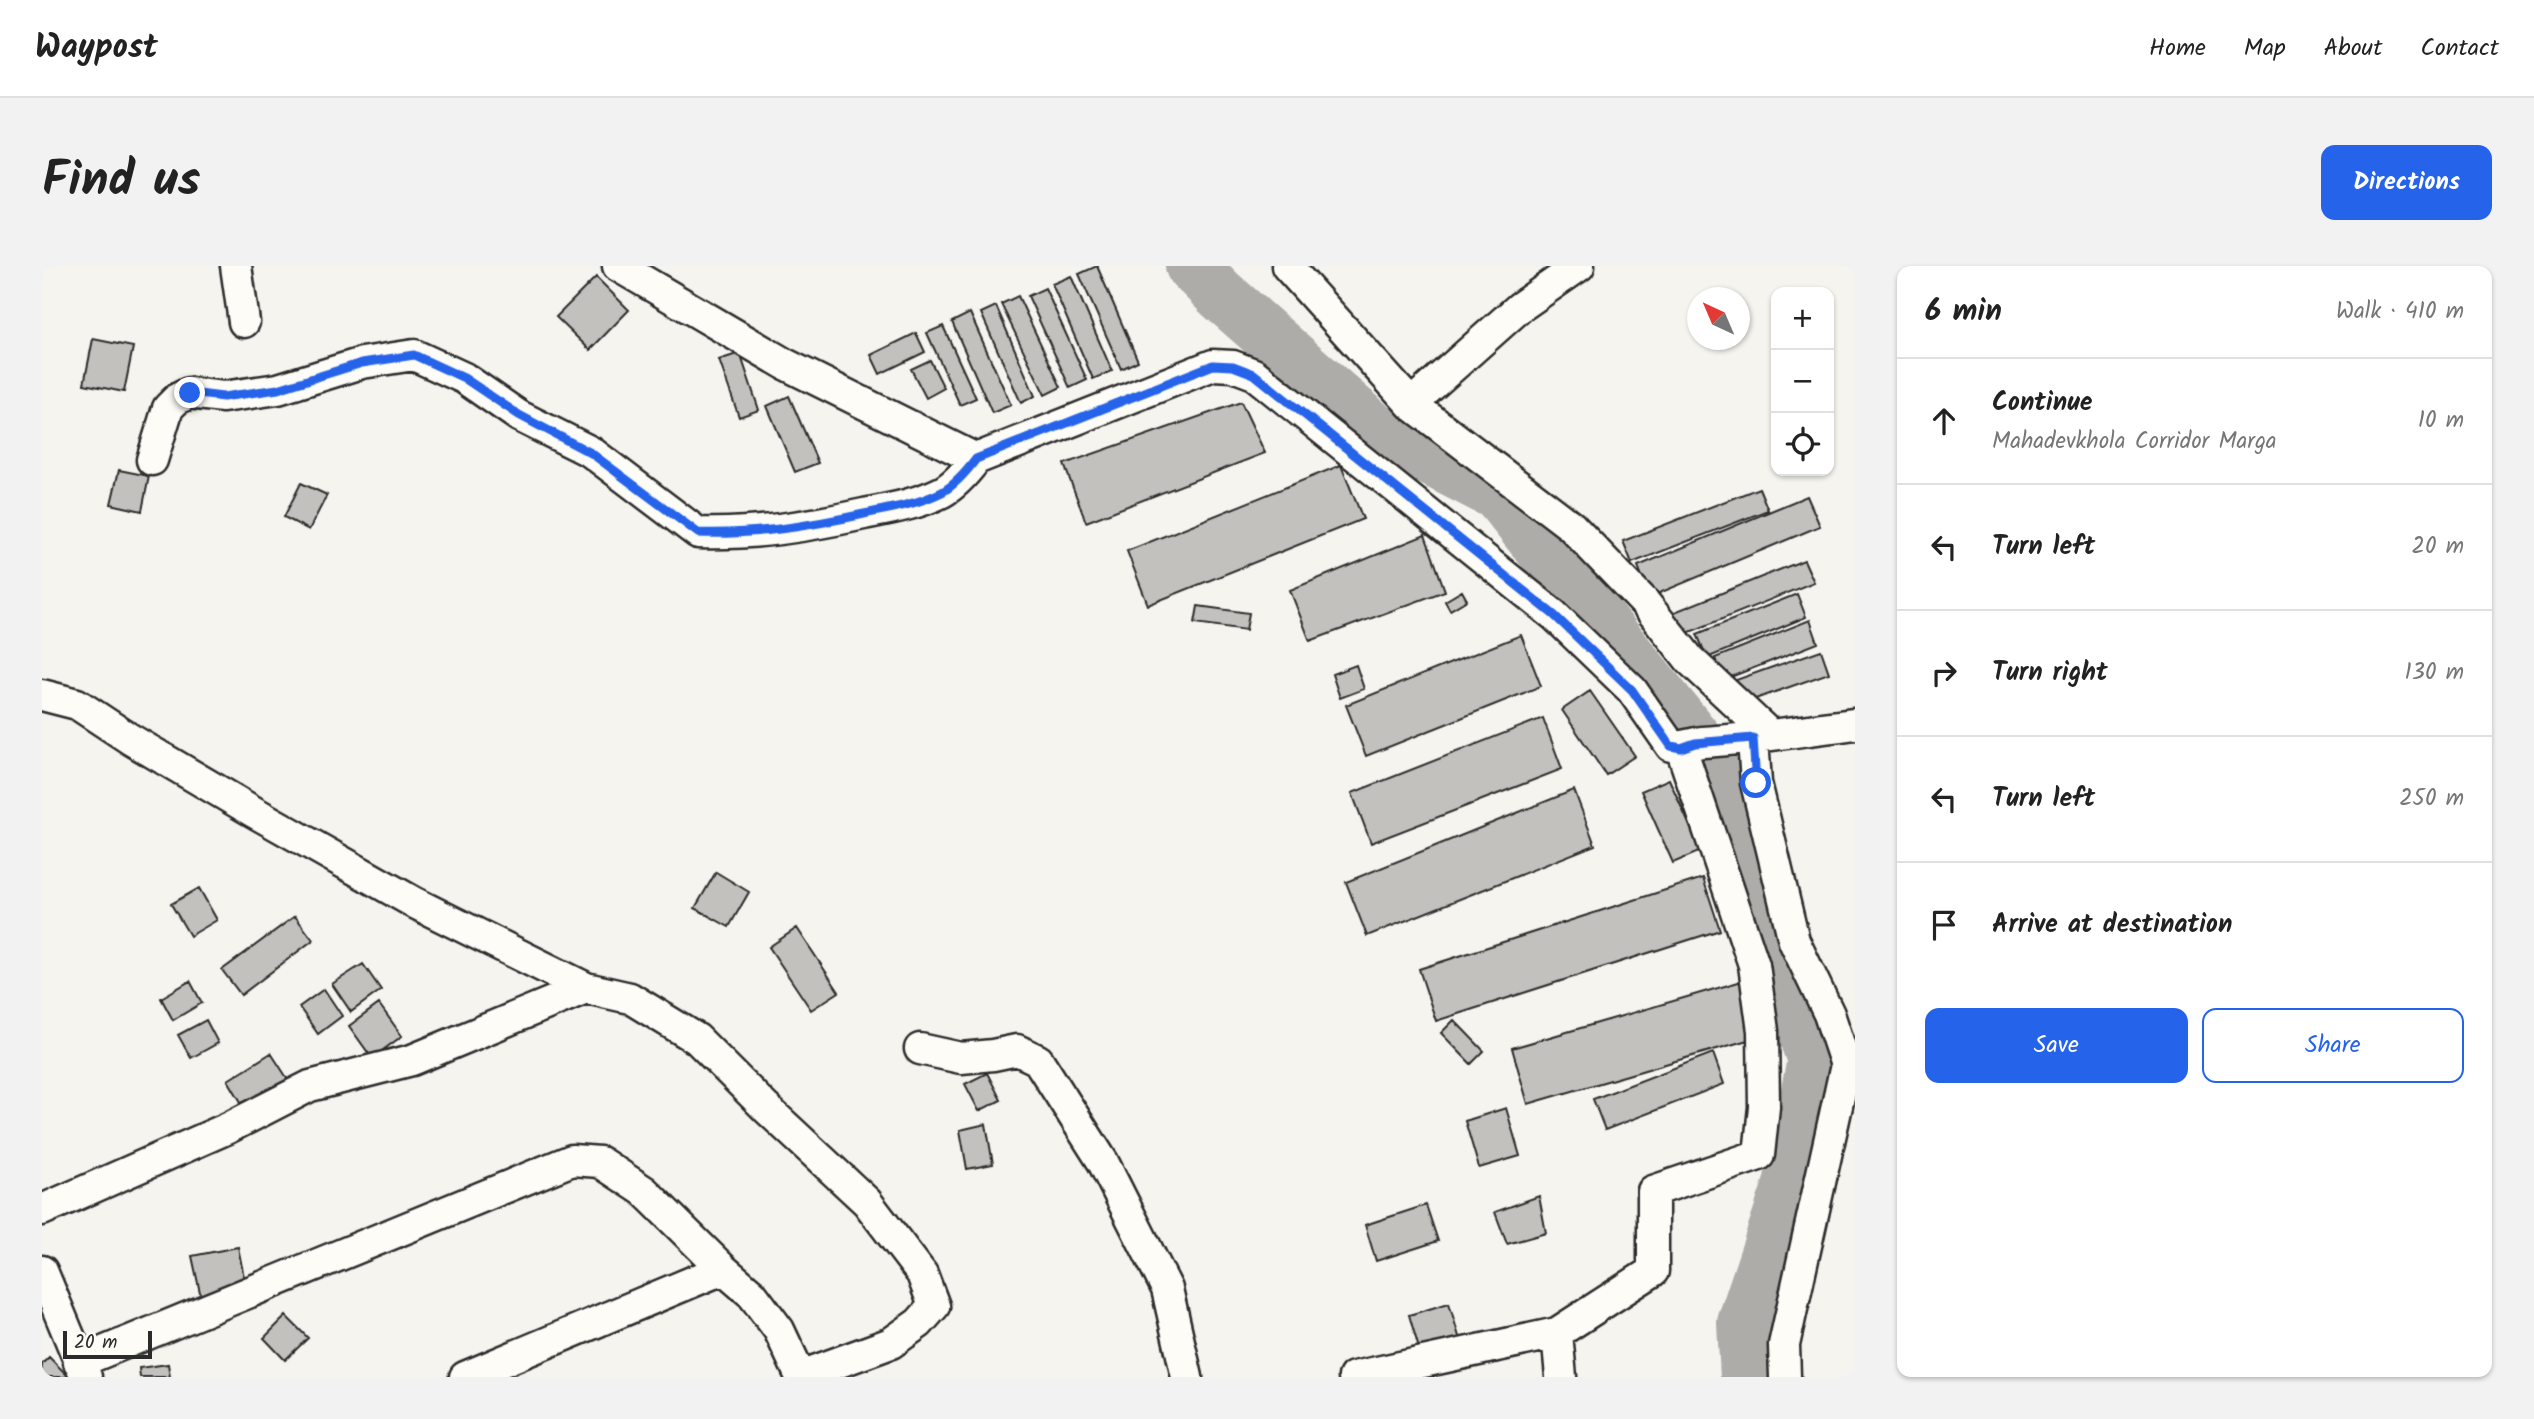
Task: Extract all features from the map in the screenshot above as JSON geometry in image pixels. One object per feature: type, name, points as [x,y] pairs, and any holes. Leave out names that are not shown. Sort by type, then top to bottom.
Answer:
[{"type":"street","points":[[236,266],[244,322]]},
{"type":"street","points":[[618,266],[785,364],[976,459]]},
{"type":"street","points":[[1287,266],[1411,404],[1571,526],[1645,603],[1690,660],[1761,736],[1756,783],[1794,942],[1829,1014],[1846,1065],[1784,1345],[1786,1377]]},
{"type":"street","points":[[1411,404],[1520,307],[1579,266]]},
{"type":"street","points":[[152,460],[168,408],[177,399],[190,393],[223,397],[278,389],[362,363],[414,355],[464,378],[519,415],[591,453],[698,533],[720,534],[802,527],[892,508],[943,492],[966,472],[976,459],[1213,365],[1233,366],[1254,374],[1554,615],[1632,690],[1671,746],[1855,724]]},
{"type":"street","points":[[42,695],[77,704],[175,766],[415,902],[586,988],[630,998],[697,1039],[867,1202],[922,1274],[934,1306],[919,1323],[891,1343],[801,1377],[779,1330],[752,1294],[644,1191],[600,1162],[572,1160],[83,1370],[42,1271]]},
{"type":"street","points":[[1354,1377],[1557,1333],[1653,1271],[1653,1191],[1759,1156],[1764,1107],[1763,1031],[1754,965],[1688,745]]},
{"type":"street","points":[[42,1210],[228,1128],[310,1086],[412,1060],[586,988]]},
{"type":"street","points":[[920,1049],[961,1058],[1017,1050],[1038,1060],[1103,1162],[1167,1289],[1187,1377]]},
{"type":"street","points":[[465,1377],[723,1269]]},
{"type":"street","points":[[1557,1333],[1561,1377]]},
{"type":"building","points":[[1097,266],[1138,361],[1121,369],[1079,274]]},
{"type":"building","points":[[1071,276],[1112,371],[1093,379],[1052,284]]},
{"type":"building","points":[[596,277],[629,310],[590,350],[556,317]]},
{"type":"building","points":[[1045,288],[1087,380],[1070,388],[1028,296]]},
{"type":"building","points":[[1018,296],[1061,387],[1045,395],[1001,304]]},
{"type":"building","points":[[996,306],[1035,396],[1021,403],[981,313]]},
{"type":"building","points":[[970,313],[1011,405],[992,413],[952,322]]},
{"type":"building","points":[[943,326],[976,398],[960,405],[927,333]]},
{"type":"building","points":[[916,333],[925,352],[880,374],[871,355]]},
{"type":"building","points":[[93,339],[133,347],[124,392],[84,384]]},
{"type":"building","points":[[740,353],[759,410],[739,417],[719,360]]},
{"type":"building","points":[[930,360],[944,388],[926,398],[911,369]]},
{"type":"building","points":[[789,396],[818,463],[795,472],[767,406]]},
{"type":"building","points":[[1241,402],[1265,453],[1086,522],[1064,464]]},
{"type":"building","points":[[1341,465],[1363,519],[1148,605],[1127,551]]},
{"type":"building","points":[[119,470],[149,476],[142,511],[111,504]]},
{"type":"building","points":[[301,483],[327,495],[309,530],[284,517]]},
{"type":"building","points":[[1759,488],[1768,510],[1632,563],[1623,541]]},
{"type":"building","points":[[1807,496],[1820,526],[1650,597],[1638,566]]},
{"type":"building","points":[[1425,535],[1445,591],[1310,641],[1290,590]]},
{"type":"building","points":[[1804,560],[1814,582],[1680,636],[1672,613]]},
{"type":"building","points":[[1462,591],[1467,600],[1450,610],[1445,601]]},
{"type":"building","points":[[1797,594],[1806,617],[1707,658],[1697,634]]},
{"type":"building","points":[[1198,606],[1249,613],[1246,630],[1195,623]]},
{"type":"building","points":[[1810,620],[1818,643],[1723,680],[1715,658]]},
{"type":"building","points":[[1521,635],[1541,686],[1366,756],[1346,705]]},
{"type":"building","points":[[1821,650],[1829,673],[1744,703],[1736,680]]},
{"type":"building","points":[[1356,665],[1364,689],[1340,698],[1332,674]]},
{"type":"building","points":[[1590,691],[1635,756],[1606,775],[1562,710]]},
{"type":"building","points":[[1543,718],[1562,769],[1371,843],[1352,793]]},
{"type":"building","points":[[1669,779],[1701,851],[1673,863],[1641,791]]},
{"type":"building","points":[[1574,790],[1595,845],[1367,936],[1346,882]]},
{"type":"building","points":[[716,872],[749,892],[729,927],[695,908]]},
{"type":"building","points":[[1703,878],[1720,930],[1436,1021],[1419,969]]},
{"type":"building","points":[[199,888],[217,920],[190,936],[171,904]]},
{"type":"building","points":[[295,916],[313,940],[241,995],[222,970]]},
{"type":"building","points":[[797,928],[839,992],[811,1010],[769,947]]},
{"type":"building","points":[[363,964],[381,990],[351,1012],[332,984]]},
{"type":"building","points":[[190,981],[202,1003],[173,1020],[161,998]]},
{"type":"building","points":[[1742,981],[1758,1037],[1528,1104],[1512,1048]]},
{"type":"building","points":[[324,989],[342,1016],[318,1034],[299,1007]]},
{"type":"building","points":[[379,1004],[402,1036],[372,1058],[349,1026]]},
{"type":"building","points":[[206,1020],[218,1043],[191,1058],[178,1035]]},
{"type":"building","points":[[1454,1020],[1484,1051],[1471,1064],[1441,1033]]},
{"type":"building","points":[[271,1053],[291,1084],[247,1112],[228,1080]]},
{"type":"building","points":[[1713,1053],[1724,1084],[1605,1130],[1593,1099]]},
{"type":"building","points":[[987,1073],[1001,1100],[979,1111],[965,1084]]},
{"type":"building","points":[[1506,1108],[1520,1156],[1479,1168],[1465,1121]]},
{"type":"building","points":[[986,1124],[993,1164],[967,1169],[960,1130]]},
{"type":"building","points":[[1539,1196],[1546,1233],[1507,1244],[1495,1212]]},
{"type":"building","points":[[1426,1205],[1438,1241],[1376,1261],[1365,1225]]},
{"type":"building","points":[[238,1247],[246,1287],[201,1297],[192,1256]]},
{"type":"building","points":[[1449,1303],[1460,1340],[1420,1352],[1409,1315]]},
{"type":"building","points":[[286,1316],[308,1338],[285,1360],[264,1338]]},
{"type":"building","points":[[49,1357],[69,1377],[42,1377],[42,1364]]},
{"type":"building","points":[[168,1364],[170,1377],[140,1377],[139,1368]]},
{"type":"waterway","points":[[1192,266],[1220,294],[1376,431],[1498,494],[1713,761],[1814,1060],[1790,1185],[1744,1323],[1747,1377]]},
{"type":"route","points":[[190,393],[223,397],[278,389],[362,363],[414,355],[464,378],[519,415],[591,453],[698,533],[720,534],[802,527],[892,508],[943,492],[966,472],[976,459],[1213,365],[1233,366],[1254,374],[1554,615],[1632,690],[1671,746],[1681,748],[1695,743],[1753,738],[1756,783]]}]
